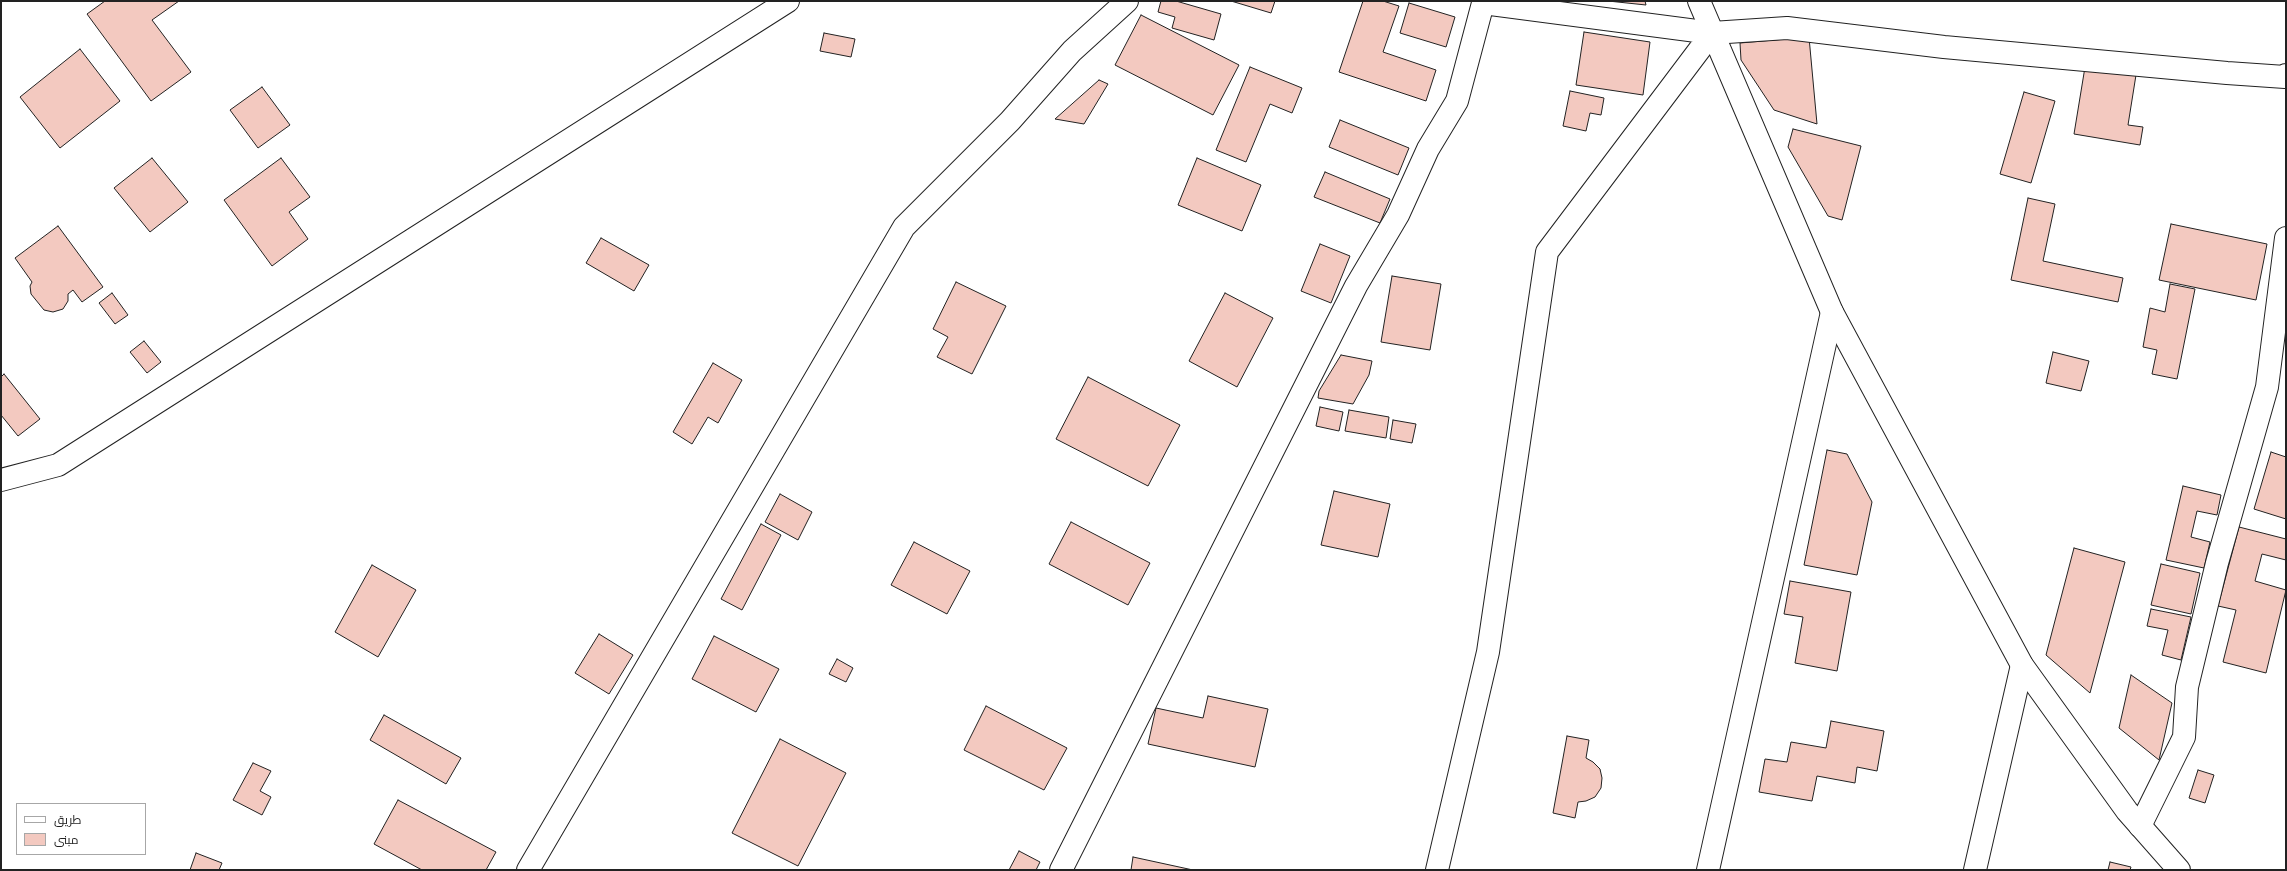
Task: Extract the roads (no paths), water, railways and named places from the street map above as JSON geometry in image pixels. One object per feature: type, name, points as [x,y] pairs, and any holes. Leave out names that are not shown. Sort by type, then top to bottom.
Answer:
[{"type":"street","points":[[1,480],[58,465],[788,1]]},
{"type":"street","points":[[528,870],[904,227],[1010,121],[1072,51],[1127,1]]},
{"type":"street","points":[[1699,1],[1832,312],[2022,665],[2122,805],[2179,870]]},
{"type":"street","points":[[1060,870],[1356,286],[1398,215],[1428,149],[1457,101],[1479,2],[1712,33],[1786,28],[1944,46],[2286,80]]},
{"type":"street","points":[[1437,870],[1488,652],[1547,252],[1712,33]]},
{"type":"street","points":[[2140,826],[2184,737],[2186,687],[2217,563],[2267,387],[2286,238]]},
{"type":"street","points":[[1708,870],[1832,312]]},
{"type":"street","points":[[1975,870],[2022,665]]}]
